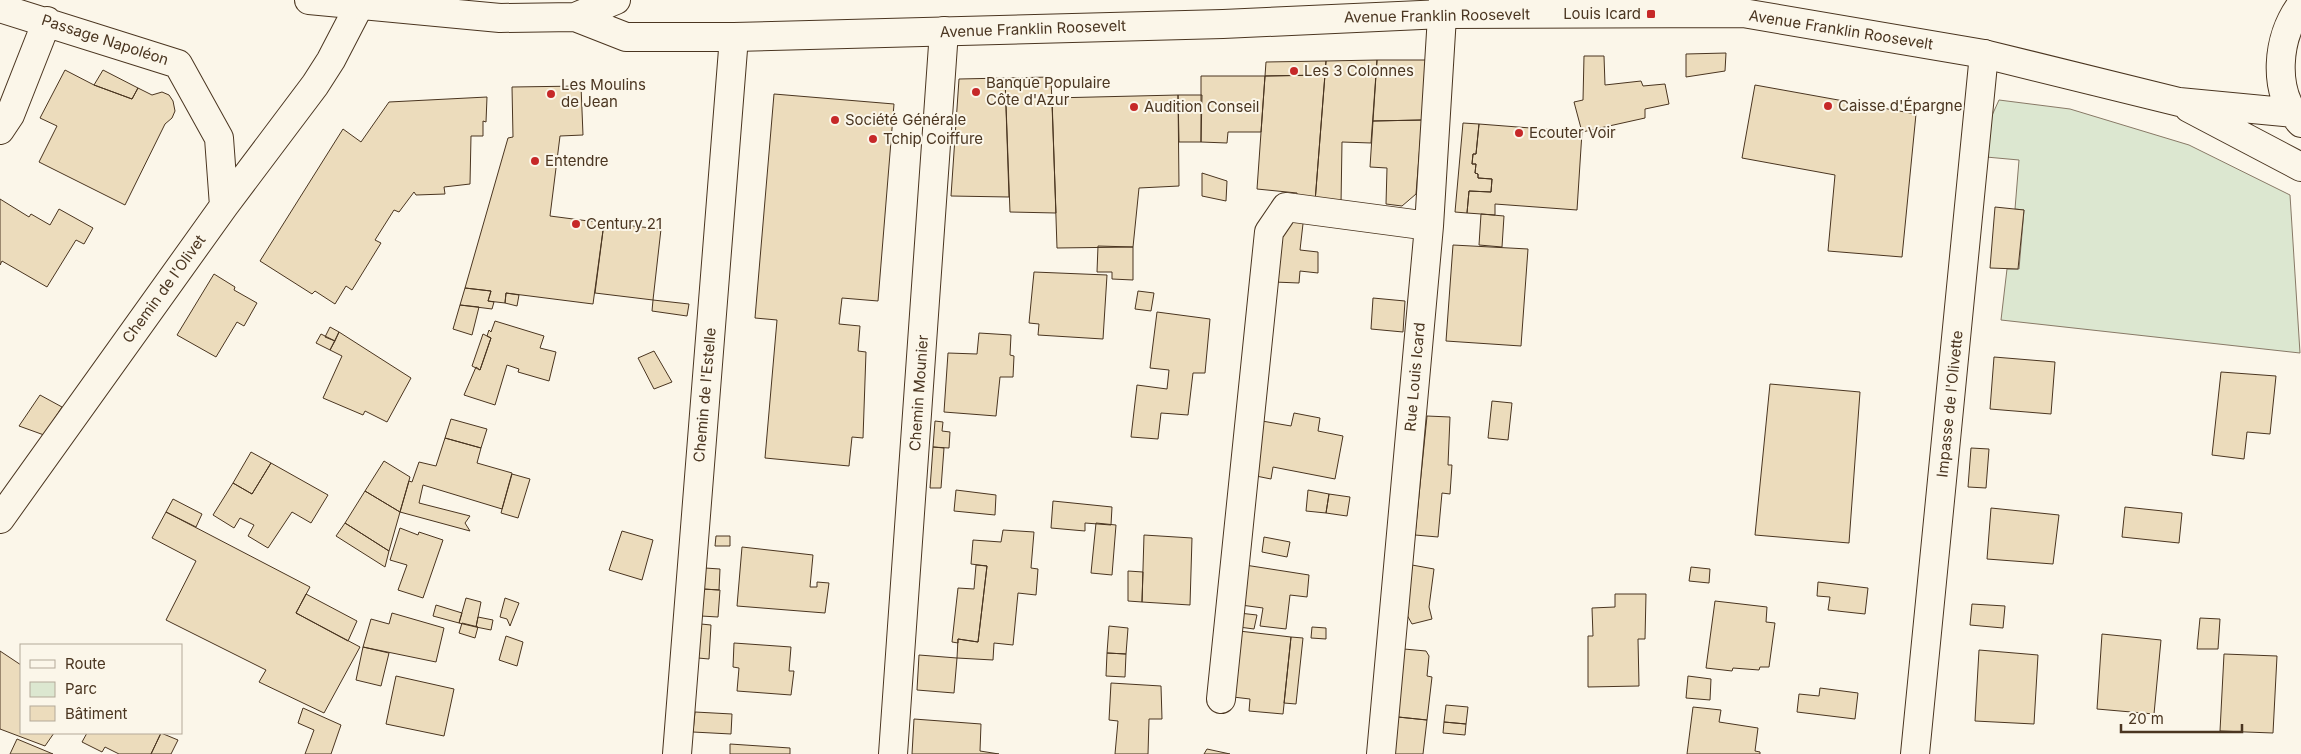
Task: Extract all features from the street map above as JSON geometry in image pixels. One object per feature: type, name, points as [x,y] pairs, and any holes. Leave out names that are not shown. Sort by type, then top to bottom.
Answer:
[{"type":"street","name":"Avenue Franklin Roosevelt","points":[[309,0],[359,6],[408,4],[499,9],[576,8],[616,0]]},
{"type":"street","points":[[2297,118],[2282,83],[2281,50],[2291,18],[2301,5]]},
{"type":"street","name":"Chemin de l'Olivet","points":[[0,519],[331,60],[359,6]]},
{"type":"street","name":"Avenue Franklin Roosevelt","points":[[576,8],[626,37],[734,37],[1223,24],[1443,7],[1530,7],[1743,13],[1984,54],[2179,102],[2297,118]]},
{"type":"street","name":"Rue Louis Icard","points":[[1381,754],[1429,226],[1443,7]]},
{"type":"street","name":"Passage Napoléon","points":[[0,8],[47,21],[178,64],[219,138],[224,206]]},
{"type":"street","points":[[0,130],[10,115],[47,21]]},
{"type":"street","name":"Chemin Mounier","points":[[893,754],[944,31]]},
{"type":"street","name":"Chemin de l'Estelle","points":[[677,754],[734,37]]},
{"type":"street","name":"Impasse de l'Olivette","points":[[1915,754],[1984,54]]},
{"type":"street","points":[[2179,102],[2301,167]]},
{"type":"street","points":[[1221,699],[1269,232],[1286,207],[1429,226]]},
{"type":"green space","points":[[1999,100],[2070,109],[2189,145],[2290,195],[2300,353],[2001,320],[2007,269],[2019,269],[2024,210],[2015,209],[2019,160],[1986,157],[1989,122]]},
{"type":"building","points":[[1726,53],[1725,71],[1686,77],[1686,54]]},
{"type":"building","points":[[1584,56],[1604,56],[1605,85],[1641,81],[1643,86],[1665,84],[1669,104],[1645,109],[1645,118],[1582,132],[1574,102],[1583,100]]},
{"type":"building","points":[[1377,60],[1427,60],[1422,120],[1373,121]]},
{"type":"building","points":[[1377,60],[1371,143],[1342,142],[1341,204],[1315,202],[1326,61]]},
{"type":"building","points":[[1326,61],[1325,75],[1265,76],[1266,62]]},
{"type":"building","points":[[65,70],[94,85],[132,99],[138,88],[152,95],[162,92],[169,95],[173,101],[175,111],[172,118],[165,124],[125,205],[39,162],[57,126],[40,118]]},
{"type":"building","points":[[103,70],[138,88],[132,99],[94,85]]},
{"type":"building","points":[[1325,75],[1315,202],[1297,201],[1297,193],[1257,189],[1265,76]]},
{"type":"building","points":[[1201,76],[1265,76],[1261,132],[1228,132],[1227,143],[1201,142]]},
{"type":"building","points":[[1051,77],[1056,213],[1010,212],[1005,78]]},
{"type":"building","points":[[1005,78],[1009,197],[951,196],[959,79]]},
{"type":"building","points":[[1755,85],[1916,114],[1902,257],[1828,251],[1835,175],[1742,158]]},
{"type":"building","points":[[581,86],[583,135],[560,136],[550,216],[604,223],[593,304],[506,293],[505,303],[488,301],[491,291],[465,288],[508,138],[513,137],[512,87]]},
{"type":"building","points":[[774,94],[894,104],[878,301],[842,298],[839,324],[860,326],[858,351],[866,352],[863,438],[852,437],[849,466],[765,458],[777,320],[755,318]]},
{"type":"building","points":[[1178,95],[1202,95],[1201,142],[1179,142]]},
{"type":"building","points":[[1178,95],[1179,186],[1139,188],[1133,247],[1057,248],[1052,98]]},
{"type":"building","points":[[487,97],[486,122],[483,121],[483,136],[471,136],[470,184],[444,187],[445,194],[416,195],[414,192],[399,212],[394,210],[375,240],[381,243],[352,290],[346,286],[335,304],[315,291],[312,294],[260,261],[343,129],[361,142],[389,102]]},
{"type":"building","points":[[1422,120],[1416,194],[1402,206],[1386,204],[1387,168],[1370,167],[1373,121]]},
{"type":"building","points":[[1463,123],[1479,124],[1476,154],[1473,154],[1472,164],[1476,164],[1475,173],[1478,174],[1478,178],[1492,179],[1491,192],[1469,191],[1467,213],[1455,212]]},
{"type":"building","points":[[1479,124],[1582,132],[1577,210],[1495,204],[1495,215],[1467,213],[1469,191],[1491,192],[1492,179],[1478,178],[1478,174],[1475,173],[1476,164],[1472,164],[1473,154],[1476,154]]},
{"type":"building","points":[[1202,173],[1227,181],[1226,201],[1202,196]]},
{"type":"building","points":[[0,199],[29,217],[31,214],[50,225],[59,209],[93,228],[84,244],[76,240],[47,287],[2,261],[0,265]]},
{"type":"building","points":[[1995,207],[2024,210],[2018,269],[1990,268]]},
{"type":"building","points":[[1481,214],[1504,216],[1502,247],[1479,245]]},
{"type":"building","points":[[1292,215],[1304,215],[1300,250],[1318,252],[1318,273],[1300,271],[1299,283],[1274,282],[1277,237]]},
{"type":"building","points":[[604,223],[661,229],[653,300],[595,293]]},
{"type":"building","points":[[1453,245],[1528,249],[1521,346],[1446,341]]},
{"type":"building","points":[[1098,246],[1133,247],[1133,280],[1112,279],[1112,272],[1097,272]]},
{"type":"building","points":[[1034,272],[1107,275],[1103,339],[1038,335],[1039,324],[1029,323]]},
{"type":"building","points":[[214,274],[235,287],[234,290],[257,303],[244,326],[237,322],[216,357],[177,335]]},
{"type":"building","points":[[465,288],[491,291],[488,301],[494,302],[492,309],[460,305]]},
{"type":"building","points":[[1138,291],[1154,293],[1151,311],[1135,309]]},
{"type":"building","points":[[506,293],[519,295],[517,306],[505,303]]},
{"type":"building","points":[[1373,298],[1405,301],[1403,332],[1371,329]]},
{"type":"building","points":[[653,300],[689,304],[687,316],[652,311]]},
{"type":"building","points":[[460,305],[479,307],[472,335],[453,329]]},
{"type":"building","points":[[1157,312],[1210,319],[1205,373],[1193,373],[1188,415],[1161,413],[1158,439],[1131,437],[1137,385],[1167,389],[1169,370],[1150,368]]},
{"type":"building","points":[[495,321],[544,336],[540,348],[556,352],[549,381],[518,372],[519,369],[507,365],[495,405],[464,395],[476,367],[480,370],[491,338],[487,336],[489,330],[491,332]]},
{"type":"building","points":[[330,327],[339,332],[335,341],[325,337]]},
{"type":"building","points":[[339,332],[411,378],[387,422],[365,411],[363,415],[323,398],[342,356],[330,350]]},
{"type":"building","points":[[979,333],[1011,335],[1010,355],[1014,356],[1013,377],[1000,377],[996,416],[944,412],[948,353],[977,354]]},
{"type":"building","points":[[321,334],[335,341],[330,350],[316,343]]},
{"type":"building","points":[[483,334],[491,338],[480,370],[472,366]]},
{"type":"building","points":[[654,351],[672,382],[654,389],[638,358]]},
{"type":"building","points":[[1994,357],[2055,362],[2051,414],[1990,409]]},
{"type":"building","points":[[2221,372],[2276,376],[2270,434],[2247,432],[2244,459],[2212,455]]},
{"type":"building","points":[[1770,384],[1860,392],[1849,543],[1755,535]]},
{"type":"building","points":[[40,395],[62,407],[44,435],[19,426]]},
{"type":"building","points":[[1492,401],[1512,403],[1508,440],[1488,438]]},
{"type":"building","points":[[1294,413],[1320,418],[1318,431],[1343,436],[1335,479],[1273,467],[1271,479],[1256,476],[1262,421],[1291,426]]},
{"type":"building","points":[[1427,416],[1450,417],[1448,465],[1452,465],[1450,494],[1442,493],[1438,537],[1415,535]]},
{"type":"building","points":[[451,419],[487,429],[481,448],[445,438]]},
{"type":"building","points":[[935,421],[943,422],[942,431],[950,432],[949,448],[933,447]]},
{"type":"building","points":[[445,438],[481,448],[477,463],[512,473],[502,509],[423,485],[419,503],[470,516],[465,523],[470,531],[400,512],[409,481],[412,482],[419,462],[436,466]]},
{"type":"building","points":[[933,447],[944,448],[941,488],[930,488]]},
{"type":"building","points":[[1971,448],[1989,449],[1986,488],[1968,487]]},
{"type":"building","points":[[251,452],[271,463],[252,494],[233,483]]},
{"type":"building","points":[[384,461],[410,477],[400,512],[365,491]]},
{"type":"building","points":[[271,463],[328,495],[311,523],[292,512],[268,548],[248,536],[254,525],[240,518],[234,528],[213,515],[233,483],[252,494]]},
{"type":"building","points":[[512,474],[530,479],[518,518],[501,513]]},
{"type":"building","points":[[956,490],[996,495],[995,515],[954,511]]},
{"type":"building","points":[[1308,490],[1329,494],[1326,513],[1306,511]]},
{"type":"building","points":[[365,491],[400,512],[389,551],[345,523]]},
{"type":"building","points":[[1329,494],[1350,497],[1347,516],[1326,513]]},
{"type":"building","points":[[173,499],[202,514],[196,527],[166,512]]},
{"type":"building","points":[[1053,501],[1112,507],[1111,525],[1085,523],[1085,531],[1051,528]]},
{"type":"building","points":[[2125,507],[2182,513],[2179,543],[2122,537]]},
{"type":"building","points":[[1991,508],[2059,515],[2053,564],[1987,559]]},
{"type":"building","points":[[166,512],[310,587],[296,613],[360,647],[324,713],[259,682],[266,670],[166,620],[196,561],[152,538]]},
{"type":"building","points":[[345,523],[389,551],[385,567],[336,536]]},
{"type":"building","points":[[1096,523],[1116,525],[1112,575],[1091,573]]},
{"type":"building","points":[[400,528],[418,535],[419,532],[443,540],[423,598],[398,590],[407,565],[390,560]]},
{"type":"building","points":[[1003,530],[1034,532],[1031,568],[1038,569],[1036,595],[1018,593],[1013,645],[994,643],[993,660],[957,658],[958,639],[978,642],[987,566],[971,564],[973,540],[1001,542]]},
{"type":"building","points":[[622,531],[653,540],[642,580],[609,570]]},
{"type":"building","points":[[1144,535],[1192,538],[1190,605],[1142,602]]},
{"type":"building","points":[[716,536],[730,536],[730,546],[715,546]]},
{"type":"building","points":[[1264,537],[1290,542],[1287,557],[1262,552]]},
{"type":"building","points":[[742,547],[813,555],[810,587],[817,587],[817,582],[829,583],[825,613],[737,606]]},
{"type":"building","points":[[976,565],[987,566],[978,642],[958,639],[958,643],[952,642],[958,588],[974,589]]},
{"type":"building","points":[[1245,565],[1309,575],[1307,597],[1290,595],[1286,629],[1260,626],[1263,608],[1241,605]]},
{"type":"building","points":[[1412,565],[1434,569],[1429,607],[1432,619],[1412,624],[1407,615]]},
{"type":"building","points":[[1691,567],[1710,569],[1709,583],[1689,581]]},
{"type":"building","points":[[705,568],[720,569],[719,590],[703,589]]},
{"type":"building","points":[[1128,571],[1143,572],[1142,602],[1128,601]]},
{"type":"building","points":[[1818,582],[1868,588],[1865,614],[1828,610],[1830,597],[1817,596]]},
{"type":"building","points":[[703,589],[720,590],[718,617],[701,616]]},
{"type":"building","points":[[306,594],[357,621],[348,641],[296,613]]},
{"type":"building","points":[[1615,594],[1646,594],[1645,639],[1638,639],[1639,686],[1588,687],[1588,636],[1593,636],[1592,608],[1615,607]]},
{"type":"building","points":[[466,598],[481,602],[476,627],[459,623]]},
{"type":"building","points":[[505,598],[519,603],[510,626],[507,619],[500,617]]},
{"type":"building","points":[[1715,601],[1767,607],[1766,622],[1775,623],[1769,667],[1760,667],[1759,670],[1733,668],[1732,671],[1706,668]]},
{"type":"building","points":[[1972,604],[2005,606],[2003,628],[1970,625]]},
{"type":"building","points":[[436,605],[462,613],[459,623],[433,616]]},
{"type":"building","points":[[392,613],[444,628],[436,662],[363,647],[371,619],[389,624]]},
{"type":"building","points":[[1239,613],[1257,615],[1254,629],[1239,627]]},
{"type":"building","points":[[478,617],[493,620],[491,630],[476,627]]},
{"type":"building","points":[[2200,618],[2220,619],[2218,649],[2197,649]]},
{"type":"building","points":[[462,623],[478,627],[475,638],[459,633]]},
{"type":"building","points":[[701,624],[711,625],[709,659],[698,658]]},
{"type":"building","points":[[1109,626],[1128,628],[1126,654],[1107,653]]},
{"type":"building","points":[[1312,627],[1326,628],[1326,639],[1311,638]]},
{"type":"building","points":[[1239,631],[1291,637],[1283,714],[1249,711],[1250,699],[1233,697]]},
{"type":"building","points":[[2102,634],[2161,640],[2154,714],[2097,709]]},
{"type":"building","points":[[506,636],[523,642],[517,666],[499,660]]},
{"type":"building","points":[[1291,637],[1303,638],[1296,704],[1284,703]]},
{"type":"building","points":[[734,643],[791,647],[789,671],[794,671],[791,695],[737,691],[739,668],[733,667]]},
{"type":"building","points":[[363,647],[389,653],[381,686],[356,680]]},
{"type":"building","points":[[1404,649],[1426,651],[1429,656],[1427,676],[1432,677],[1427,720],[1398,717]]},
{"type":"building","points":[[1979,650],[2038,655],[2034,724],[1975,721]]},
{"type":"building","points":[[0,651],[20,664],[20,734],[53,734],[45,746],[0,729]]},
{"type":"building","points":[[1107,653],[1126,654],[1125,677],[1106,676]]},
{"type":"building","points":[[2224,654],[2277,656],[2273,733],[2220,731]]},
{"type":"building","points":[[919,655],[957,658],[954,693],[917,690]]},
{"type":"building","points":[[396,676],[454,689],[444,736],[386,724]]},
{"type":"building","points":[[1688,676],[1711,679],[1710,700],[1686,698]]},
{"type":"building","points":[[1111,683],[1161,686],[1162,719],[1149,719],[1148,754],[1115,754],[1118,721],[1109,720]]},
{"type":"building","points":[[1820,688],[1858,693],[1855,719],[1797,712],[1799,694],[1819,696]]},
{"type":"building","points":[[1446,705],[1468,707],[1466,724],[1444,722]]},
{"type":"building","points":[[1693,707],[1721,710],[1719,722],[1758,728],[1755,751],[1760,752],[1760,754],[1687,754]]},
{"type":"building","points":[[303,708],[341,725],[331,754],[305,754],[314,730],[298,723]]},
{"type":"building","points":[[695,712],[732,714],[731,734],[693,732]]},
{"type":"building","points":[[1398,717],[1427,720],[1423,754],[1394,754]]},
{"type":"building","points":[[914,719],[981,724],[980,751],[999,754],[912,754]]},
{"type":"building","points":[[1444,722],[1466,724],[1465,735],[1443,733]]},
{"type":"building","points":[[86,734],[161,734],[151,754],[119,754],[105,747],[102,752],[82,742]]},
{"type":"building","points":[[161,734],[178,740],[171,754],[151,754]]},
{"type":"building","points":[[17,739],[53,754],[10,754]]},
{"type":"building","points":[[730,744],[790,748],[790,754],[730,754]]},
{"type":"building","points":[[1207,749],[1230,754],[1204,754]]},
{"type":"place","name":"Louis Icard","points":[[1651,14]]},
{"type":"place","name":"Les 3 Colonnes","points":[[1294,71]]},
{"type":"place","name":"Banque Populaire Côte d'Azur","points":[[976,92]]},
{"type":"place","name":"Les Moulins de Jean","points":[[551,94]]},
{"type":"place","name":"Caisse d'Épargne","points":[[1828,106]]},
{"type":"place","name":"Audition Conseil","points":[[1134,107]]},
{"type":"place","name":"Société Générale","points":[[835,120]]},
{"type":"place","name":"Ecouter Voir","points":[[1519,133]]},
{"type":"place","name":"Tchip Coiffure","points":[[873,139]]},
{"type":"place","name":"Entendre","points":[[535,161]]},
{"type":"place","name":"Century 21","points":[[576,224]]}]
